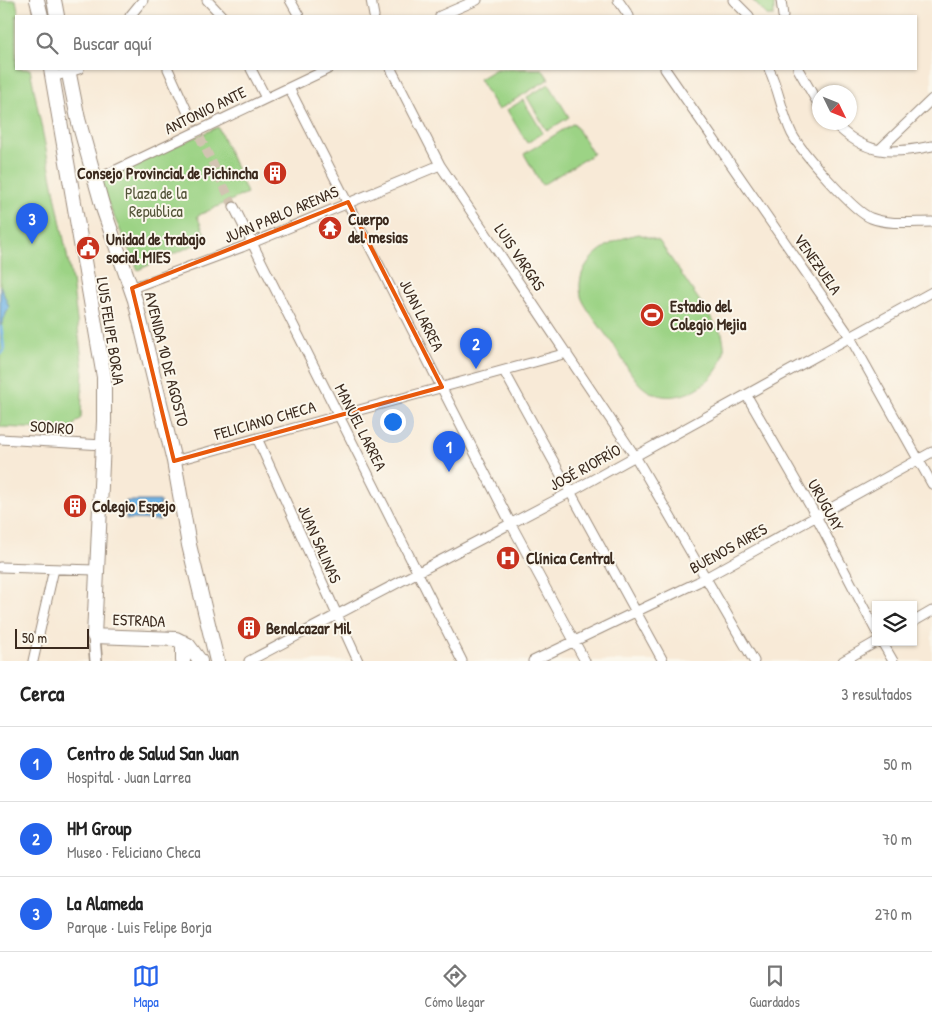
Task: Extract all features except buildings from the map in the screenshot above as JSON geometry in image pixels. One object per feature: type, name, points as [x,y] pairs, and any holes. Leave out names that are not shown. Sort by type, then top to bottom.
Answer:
[{"type":"main road","points":[[37,0],[41,15]]},
{"type":"main road","points":[[54,0],[57,15]]},
{"type":"main road","name":"AVENIDA 10 DE AGOSTO","points":[[72,70],[78,119],[103,208],[132,288],[174,461],[189,545],[217,661]]},
{"type":"main road","name":"LUIS FELIPE BORJA","points":[[52,73],[104,377],[103,445],[95,570],[94,636],[96,661]]},
{"type":"main road","points":[[207,661],[205,648],[209,632]]},
{"type":"main road","name":"ESTRADA","points":[[94,636],[176,639],[183,642]]},
{"type":"main road","points":[[183,642],[184,661]]},
{"type":"main road","points":[[183,642],[195,651],[200,661]]},
{"type":"street","points":[[131,15],[143,0]]},
{"type":"street","points":[[207,0],[221,15]]},
{"type":"street","points":[[290,0],[298,15]]},
{"type":"street","points":[[371,0],[374,15]]},
{"type":"street","points":[[442,15],[476,0]]},
{"type":"street","points":[[618,0],[628,15]]},
{"type":"street","points":[[733,0],[741,12]]},
{"type":"street","points":[[781,0],[783,15]]},
{"type":"street","points":[[52,73],[72,70]]},
{"type":"street","points":[[168,70],[188,113]]},
{"type":"street","points":[[252,70],[266,98]]},
{"type":"street","name":"ANTONIO ANTE","points":[[95,180],[325,70]]},
{"type":"street","name":"LUIS VARGAS","points":[[392,70],[440,165],[635,456],[754,661]]},
{"type":"street","name":"VENEZUELA","points":[[666,70],[851,338],[932,484]]},
{"type":"street","points":[[769,70],[777,86],[791,133],[806,154],[858,211],[870,218],[884,221],[932,222]]},
{"type":"street","points":[[797,71],[812,94]]},
{"type":"street","name":"JUAN LARREA","points":[[289,88],[511,524],[585,661]]},
{"type":"street","points":[[879,150],[932,99]]},
{"type":"street","points":[[842,130],[860,145],[879,150],[902,152],[932,146]]},
{"type":"street","name":"JUAN PABLO ARENAS","points":[[132,288],[251,243],[440,165]]},
{"type":"street","name":"MANUEL LARREA","points":[[234,207],[462,661]]},
{"type":"street","name":"JOSÉ RIOFRÍO","points":[[249,661],[511,524],[747,396],[932,292]]},
{"type":"street","name":"FELICIANO CHECA","points":[[174,461],[567,353]]},
{"type":"street","points":[[504,371],[637,610],[663,661]]},
{"type":"street","name":"URUGUAY","points":[[747,396],[816,516],[872,622]]},
{"type":"street","name":"JUAN SALINAS","points":[[257,438],[336,617],[358,661]]},
{"type":"street","name":"SODIRO","points":[[0,439],[103,445]]},
{"type":"street","name":"BUENOS AIRES","points":[[533,661],[705,578],[932,452]]},
{"type":"street","points":[[0,567],[95,570]]},
{"type":"street","points":[[33,661],[54,569]]},
{"type":"street","points":[[917,620],[932,611]]},
{"type":"street","points":[[843,661],[872,644]]},
{"type":"street","points":[[884,646],[893,661]]},
{"type":"highlighted area","points":[[348,202],[442,387],[174,461],[132,288]]},
{"type":"green space","points":[[0,0],[16,0],[19,15],[15,15],[15,70],[30,70],[72,280],[83,369],[81,418],[69,430],[0,427]]},
{"type":"green space","points":[[752,0],[774,0],[774,15],[767,15]]},
{"type":"green space","points":[[494,70],[543,70],[549,79],[498,110],[479,79]]},
{"type":"green space","points":[[549,84],[569,117],[547,131],[527,97]]},
{"type":"green space","points":[[523,100],[543,133],[527,143],[507,110]]},
{"type":"green space","points":[[574,123],[593,154],[542,185],[524,154]]},
{"type":"green space","name":"Plaza de la Republica","points":[[218,127],[247,193],[197,216],[207,239],[138,270],[98,181]]},
{"type":"green space","name":"Estadio del Colegio Mejia","points":[[639,234],[659,241],[722,334],[724,352],[720,364],[713,375],[692,391],[680,395],[667,396],[655,394],[640,385],[591,314],[581,296],[580,283],[588,262],[606,247],[617,241]]},
{"type":"water","points":[[0,285],[9,307],[0,328]]},
{"type":"water","points":[[126,501],[160,501],[160,520],[126,519]]},
{"type":"waterway","points":[[0,354],[4,350],[1,327]]},
{"type":"tunnel","points":[[188,113],[234,207]]},
{"type":"place","name":"Consejo Provincial de Pichincha","points":[[275,173]]},
{"type":"place","name":"Cuerpo del mesias","points":[[330,228]]},
{"type":"place","name":"La Alameda","points":[[32,244]]},
{"type":"place","name":"Unidad de trabajo social MIES","points":[[88,248]]},
{"type":"place","name":"Estadio del Colegio Mejia","points":[[652,315]]},
{"type":"place","name":"HM Group","points":[[476,369]]},
{"type":"place","name":"Centro de Salud San Juan","points":[[449,472]]},
{"type":"place","name":"Colegio Espejo","points":[[75,506]]},
{"type":"place","name":"Clínica Central","points":[[508,558]]},
{"type":"place","name":"Benalcazar Mil","points":[[249,628]]}]
